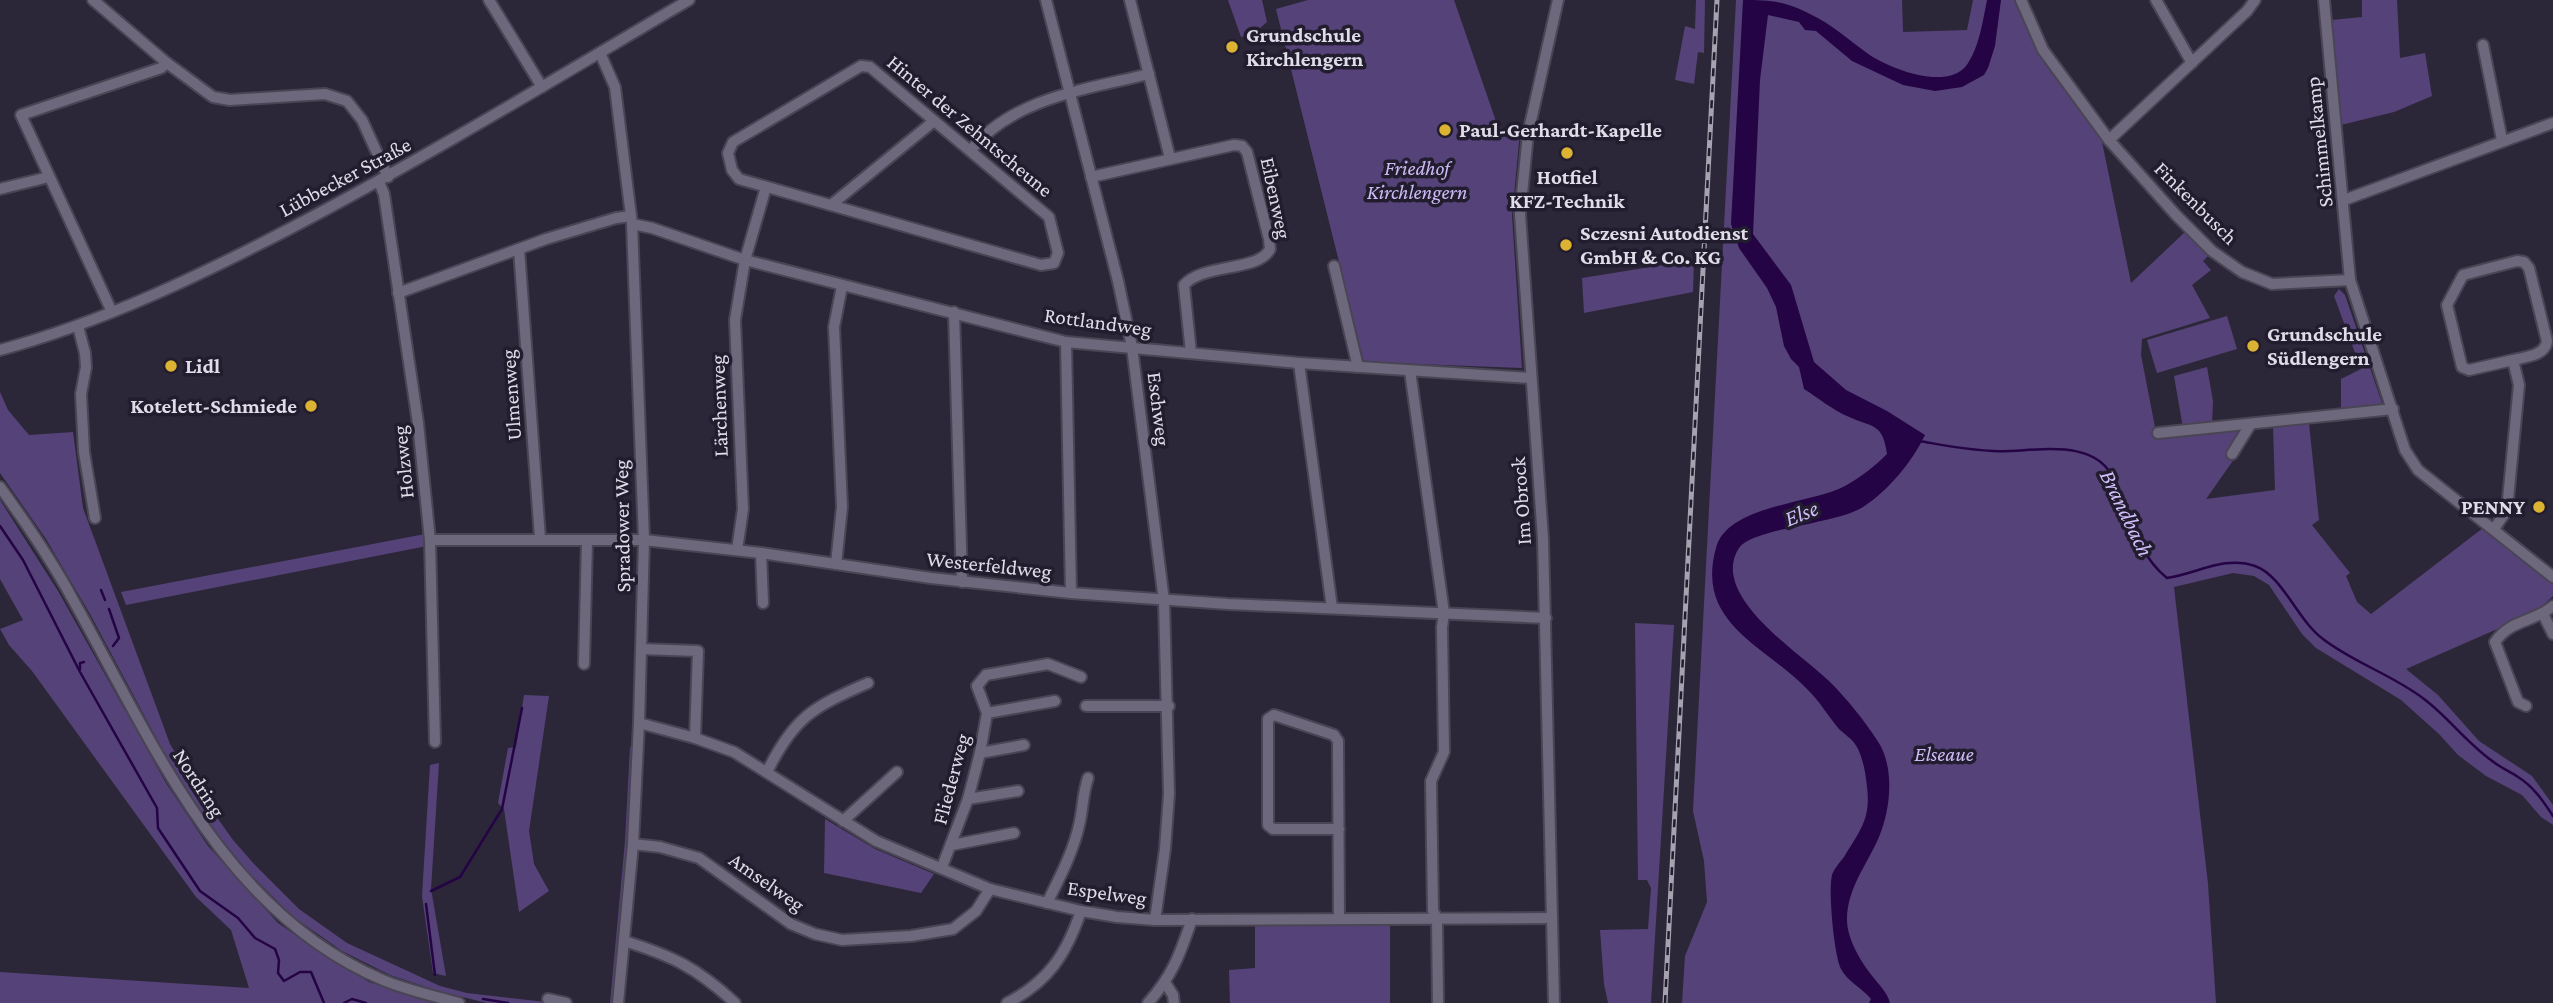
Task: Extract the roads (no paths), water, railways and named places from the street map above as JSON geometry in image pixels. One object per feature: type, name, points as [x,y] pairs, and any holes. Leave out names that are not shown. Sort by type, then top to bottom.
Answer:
[{"type":"street","name":"Holzweg","points":[[93,0],[167,63],[213,97],[230,100],[325,94],[347,101],[356,109],[362,120],[384,179],[418,423],[430,540],[435,742]]},
{"type":"street","points":[[489,0],[542,88]]},
{"type":"street","name":"Lübbecker Straße","points":[[0,350],[78,326],[200,276],[384,179],[690,0]]},
{"type":"street","name":"Eschweg","points":[[1046,0],[1118,281],[1132,347],[1164,601],[1169,706],[1169,794],[1165,849],[1154,920]]},
{"type":"street","points":[[1130,0],[1170,158]]},
{"type":"street","name":"Im Obrock","points":[[1554,1003],[1546,618],[1540,474],[1530,378],[1520,214],[1528,134],[1558,0]]},
{"type":"street","name":"Finkenbusch","points":[[2021,0],[2043,50],[2109,139],[2212,251],[2242,271],[2272,284],[2350,280]]},
{"type":"street","points":[[2155,0],[2192,63]]},
{"type":"street","points":[[2109,139],[2192,63],[2255,0]]},
{"type":"street","name":"Schimmelkamp","points":[[2324,0],[2350,280]]},
{"type":"street","points":[[2483,45],[2502,140]]},
{"type":"street","name":"Spradower Weg","points":[[600,53],[615,87],[631,220],[644,540],[633,844],[618,1003]]},
{"type":"street","points":[[111,312],[21,115],[161,68],[167,63]]},
{"type":"street","name":"Hinter der Zehntscheune","points":[[862,66],[870,68],[971,150],[1049,218],[1058,253],[1054,263],[1041,265],[739,179],[735,175],[728,153],[733,142],[862,66]]},
{"type":"street","points":[[971,150],[988,131],[1015,114],[1069,94],[1149,74]]},
{"type":"street","points":[[831,205],[934,121]]},
{"type":"street","points":[[2344,200],[2553,123]]},
{"type":"street","name":"Eibenweg","points":[[1091,177],[1170,158],[1234,145],[1242,146],[1251,165],[1270,249],[1262,258],[1196,275],[1184,285],[1191,353]]},
{"type":"street","points":[[0,189],[49,177]]},
{"type":"street","name":"Lärchenweg","points":[[737,550],[743,509],[735,320],[745,260],[766,187]]},
{"type":"street","points":[[398,293],[519,249],[616,218],[631,220]]},
{"type":"street","name":"Rottlandweg","points":[[631,220],[745,260],[1066,342],[1299,363],[1530,378]]},
{"type":"street","name":"Ulmenweg","points":[[519,249],[540,538]]},
{"type":"street","points":[[2517,261],[2524,262],[2529,268],[2547,341],[2542,352],[2512,360],[2469,370],[2462,368],[2446,306],[2463,275],[2517,261]]},
{"type":"street","points":[[1334,266],[1358,367]]},
{"type":"street","points":[[2350,280],[2411,461],[2418,470],[2553,577]]},
{"type":"street","points":[[836,565],[842,507],[834,327],[842,286]]},
{"type":"street","points":[[954,312],[962,582]]},
{"type":"street","points":[[78,326],[85,353],[86,367],[80,394],[84,452],[94,518]]},
{"type":"street","points":[[1066,342],[1071,593]]},
{"type":"street","points":[[2494,529],[2507,510],[2519,385],[2512,360]]},
{"type":"street","points":[[1299,363],[1332,608]]},
{"type":"street","points":[[1410,371],[1444,613],[1444,752],[1432,781],[1433,911],[1437,918],[1438,1003]]},
{"type":"street","points":[[2158,433],[2393,409]]},
{"type":"street","points":[[2232,454],[2250,425]]},
{"type":"street","name":"Nordring","points":[[0,487],[36,537],[72,596],[133,712],[176,784],[241,875],[305,934],[344,960],[383,980],[459,1003]]},
{"type":"street","name":"Westerfeldweg","points":[[430,540],[644,540],[761,553],[962,582],[1071,593],[1164,601],[1546,618]]},
{"type":"street","points":[[584,664],[587,540]]},
{"type":"street","points":[[761,553],[763,603]]},
{"type":"street","points":[[2526,706],[2518,702],[2495,642],[2504,630],[2543,614],[2553,606]]},
{"type":"street","points":[[2543,614],[2553,634]]},
{"type":"street","points":[[641,649],[698,652],[695,738]]},
{"type":"street","name":"Fliederweg","points":[[942,867],[968,799],[980,753],[987,713],[977,686],[986,676],[1048,664],[1081,677]]},
{"type":"street","points":[[767,772],[780,745],[796,724],[826,702],[868,683]]},
{"type":"street","points":[[987,713],[1055,701]]},
{"type":"street","points":[[1086,706],[1169,706]]},
{"type":"street","points":[[1339,829],[1273,829],[1268,825],[1268,719],[1274,715],[1334,735],[1338,741],[1339,829],[1339,919]]},
{"type":"street","name":"Espelweg","points":[[639,723],[734,752],[876,841],[990,888],[1047,904],[1117,917],[1154,920],[1552,918]]},
{"type":"street","points":[[980,753],[1024,746]]},
{"type":"street","points":[[843,821],[897,772]]},
{"type":"street","points":[[1047,904],[1071,853],[1081,820],[1082,795],[1088,778]]},
{"type":"street","points":[[968,799],[1017,791]]},
{"type":"street","points":[[952,845],[1014,833]]},
{"type":"street","name":"Amselweg","points":[[633,844],[660,847],[699,858],[791,924],[815,934],[842,940],[911,936],[953,929],[976,911],[990,888]]},
{"type":"street","points":[[1007,1003],[1022,995],[1055,967],[1073,934],[1081,911]]},
{"type":"street","points":[[1149,1003],[1166,984],[1192,919]]},
{"type":"street","points":[[624,941],[664,953],[695,970],[735,1003]]},
{"type":"street","points":[[1166,984],[1173,995],[1174,1003]]},
{"type":"street","points":[[548,999],[566,1003]]},
{"type":"water","name":"Else","points":[[1743,0],[1761,0],[1793,6],[1825,22],[1888,65],[1916,74],[1945,77],[1957,73],[1970,59],[1977,43],[1987,0],[2001,0],[1995,46],[1988,68],[1984,75],[1962,87],[1935,91],[1903,85],[1852,61],[1816,31],[1805,30],[1799,22],[1768,15],[1760,80],[1753,234],[1791,285],[1814,362],[1846,390],[1925,435],[1898,475],[1863,507],[1835,518],[1747,541],[1739,548],[1733,566],[1736,585],[1747,604],[1762,622],[1836,689],[1867,725],[1883,750],[1889,774],[1886,813],[1879,837],[1850,897],[1847,920],[1849,935],[1856,950],[1890,1003],[1869,1003],[1871,999],[1844,974],[1838,962],[1834,937],[1832,875],[1856,837],[1867,812],[1868,792],[1859,751],[1811,693],[1737,630],[1724,614],[1715,595],[1712,574],[1716,548],[1723,534],[1736,523],[1753,514],[1845,486],[1867,472],[1887,454],[1883,436],[1879,431],[1842,414],[1804,389],[1799,367],[1784,346],[1776,307],[1767,288],[1739,248],[1731,224]]},
{"type":"waterway","name":"Brandbach","points":[[1919,441],[1984,450],[2061,449],[2093,457],[2105,466],[2114,480],[2141,545],[2167,578],[2233,563],[2244,563],[2265,571],[2323,639],[2424,699],[2482,753],[2529,785],[2553,816]]},
{"type":"waterway","points":[[0,526],[23,560],[80,672],[157,808],[158,828],[200,891],[238,918],[255,938],[275,949],[279,960],[278,973],[284,981],[300,972],[311,972],[324,1003]]},
{"type":"waterway","points":[[101,590],[105,600]]},
{"type":"waterway","points":[[109,609],[119,638],[113,646]]},
{"type":"waterway","points":[[80,669],[80,663],[84,662]]},
{"type":"waterway","points":[[431,891],[460,877],[502,809],[522,708]]},
{"type":"waterway","points":[[426,904],[435,975]]},
{"type":"waterway","points":[[344,1003],[352,999],[366,1003]]},
{"type":"waterway","points":[[483,999],[508,1003]]},
{"type":"railway","points":[[1665,1003],[1717,0]]},
{"type":"place","name":"Grundschule Kirchlengern","points":[[1232,47]]},
{"type":"place","name":"Paul-Gerhardt-Kapelle","points":[[1445,130]]},
{"type":"place","name":"Hotfiel KFZ-Technik","points":[[1567,153]]},
{"type":"place","name":"Sczesni Autodienst GmbH & Co. KG","points":[[1566,245]]},
{"type":"place","name":"Grundschule Südlengern","points":[[2253,346]]},
{"type":"place","name":"Lidl","points":[[171,366]]},
{"type":"place","name":"Kotelett-Schmiede","points":[[311,406]]},
{"type":"place","name":"PENNY","points":[[2539,507]]},
{"type":"park label","name":"Friedhof Kirchlengern","points":[[1417,180]]},
{"type":"park label","name":"Elseaue","points":[[1944,754]]}]
